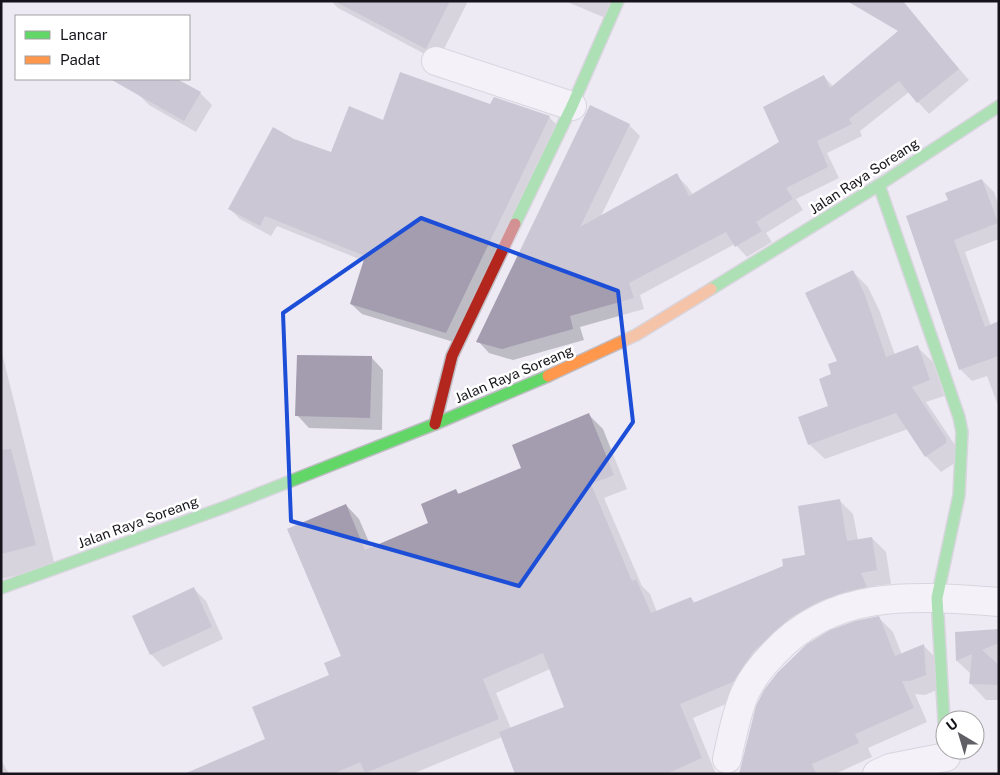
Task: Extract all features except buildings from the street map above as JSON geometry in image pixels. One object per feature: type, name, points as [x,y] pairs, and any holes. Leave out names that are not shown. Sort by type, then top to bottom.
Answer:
[{"type":"main road","points":[[435,424],[452,356],[572,106],[618,1]]},
{"type":"main road","name":"Jalan Raya Soreang","points":[[1,588],[225,507],[435,424],[565,369],[636,335],[879,185],[999,106]]},
{"type":"main road","points":[[879,185],[962,432],[958,495],[937,598],[943,710]]},
{"type":"street","points":[[436,61],[572,106]]},
{"type":"street","points":[[726,758],[745,692],[762,666],[780,647],[815,620],[838,609],[855,604],[889,599],[937,598],[999,602]]},
{"type":"street","points":[[877,774],[890,768],[935,758]]},
{"type":"highlighted area","points":[[421,218],[618,291],[633,422],[519,586],[291,521],[283,313]]},
{"type":"traffic: fast","points":[[515,224],[572,106],[618,1]]},
{"type":"traffic: fast","points":[[711,289],[879,185],[999,106]]},
{"type":"traffic: fast","points":[[879,185],[959,417],[962,432],[959,495],[937,598],[943,710]]},
{"type":"traffic: fast","points":[[1,588],[225,507],[435,424],[548,376]]},
{"type":"traffic: slow","points":[[548,376],[636,335],[711,289]]},
{"type":"traffic: jam","points":[[435,424],[452,356],[515,224]]}]
